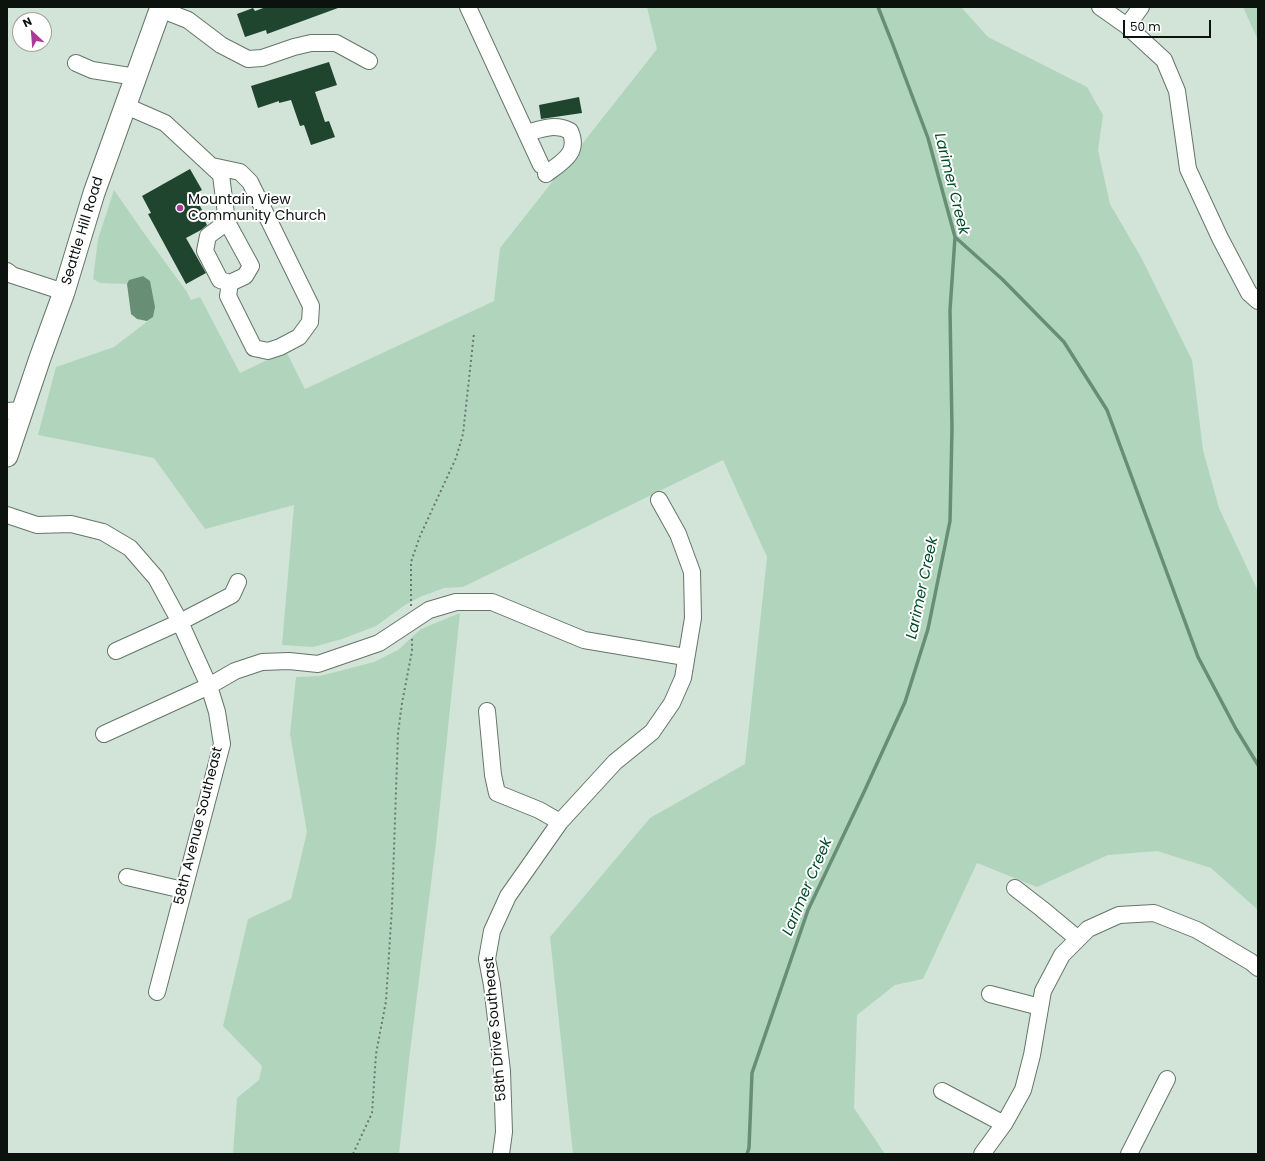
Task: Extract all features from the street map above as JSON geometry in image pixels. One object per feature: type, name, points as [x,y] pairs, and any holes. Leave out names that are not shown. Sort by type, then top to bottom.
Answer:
[{"type":"main road","name":"Seattle Hill Road","points":[[7,456],[15,411],[40,358],[64,292],[94,192],[160,8]]},
{"type":"street","points":[[468,7],[527,133],[544,169],[570,154],[573,147],[573,140],[570,131],[565,128],[550,127],[527,133]]},
{"type":"street","points":[[1100,7],[1127,26],[1164,60],[1177,91],[1188,169],[1220,238],[1249,293],[1258,301]]},
{"type":"street","points":[[1127,26],[1141,7]]},
{"type":"street","points":[[160,8],[188,20],[221,45],[248,59],[262,58],[311,43],[336,43],[369,61]]},
{"type":"street","points":[[76,63],[92,70],[136,77]]},
{"type":"street","points":[[126,106],[165,123],[221,175],[227,222],[251,266],[245,276],[230,283],[220,280],[205,251],[208,236],[227,222]]},
{"type":"street","points":[[212,166],[240,172],[250,182],[311,306],[310,322],[299,337],[268,352],[254,348],[228,296],[230,283]]},
{"type":"street","points":[[7,271],[12,275],[64,292]]},
{"type":"street","name":"58th Drive Southeast","points":[[500,1154],[504,1132],[502,1070],[492,985],[487,959],[492,931],[508,896],[560,822],[616,762],[652,732],[672,703],[682,678],[693,618],[692,572],[678,534],[659,500]]},
{"type":"street","name":"58th Avenue Southeast","points":[[7,515],[37,525],[71,524],[103,532],[130,548],[156,578],[180,622],[208,686],[217,712],[222,744],[157,992]]},
{"type":"street","points":[[116,652],[180,622],[232,595],[238,582]]},
{"type":"street","points":[[104,734],[208,686],[235,671],[262,662],[289,661],[318,664],[379,643],[429,610],[456,602],[492,602],[584,640],[685,657]]},
{"type":"street","points":[[487,711],[493,775],[497,793],[539,810],[560,822]]},
{"type":"street","points":[[127,877],[183,890]]},
{"type":"street","points":[[1015,888],[1078,939]]},
{"type":"street","points":[[982,1154],[1004,1124],[1023,1090],[1032,1055],[1043,991],[1062,955],[1088,929],[1119,915],[1154,913],[1197,930],[1251,962],[1258,968]]},
{"type":"street","points":[[990,994],[1040,1007]]},
{"type":"street","points":[[1129,1154],[1167,1078]]},
{"type":"street","points":[[942,1091],[1004,1124]]},
{"type":"path","points":[[353,1154],[372,1113],[376,1054],[386,1001],[392,907],[398,733],[412,651],[412,562],[420,536],[456,458],[461,440],[474,333]]},
{"type":"shaded area","points":[[647,7],[961,7],[988,37],[1087,87],[1103,115],[1098,150],[1110,204],[1142,259],[1192,360],[1203,450],[1219,508],[1258,591],[1258,910],[1211,868],[1157,851],[1108,855],[1037,887],[977,863],[923,979],[895,985],[857,1015],[854,1108],[885,1154],[573,1154],[550,937],[650,818],[745,764],[767,557],[723,460],[463,587],[444,588],[420,597],[405,605],[376,626],[342,639],[313,647],[282,645],[294,505],[205,529],[154,458],[38,435],[56,367],[114,347],[153,317],[150,282],[143,276],[129,280],[127,284],[100,283],[93,279],[98,239],[114,190],[187,292],[191,300],[200,297],[240,373],[286,351],[305,389],[494,301],[500,248],[657,49]]},
{"type":"shaded area","points":[[1243,7],[1258,7],[1258,40]]},
{"type":"shaded area","points":[[143,276],[150,281],[155,307],[153,317],[147,321],[137,319],[131,314],[127,284],[129,280]]},
{"type":"shaded area","points":[[460,613],[436,843],[399,1154],[233,1154],[237,1098],[259,1080],[262,1066],[223,1026],[248,919],[291,899],[307,832],[290,734],[296,677],[320,676],[374,662],[398,650],[421,629]]},
{"type":"building","points":[[266,7],[338,8],[267,34],[266,30],[245,37],[237,14],[253,8],[255,11]]},
{"type":"building","points":[[329,62],[337,85],[315,92],[325,122],[329,121],[335,137],[311,145],[304,125],[300,126],[291,100],[279,103],[279,101],[258,108],[251,86]]},
{"type":"building","points":[[579,97],[582,113],[541,119],[539,105]]},
{"type":"building","points":[[190,169],[202,190],[198,192],[203,202],[199,204],[203,212],[201,213],[207,225],[186,238],[206,273],[186,284],[148,214],[151,213],[142,196]]},
{"type":"waterway","name":"Larimer Creek","points":[[747,1154],[749,1148],[752,1073],[808,910],[905,702],[928,629],[950,521],[952,429],[950,310],[955,237],[928,138],[878,7]]},
{"type":"waterway","points":[[955,237],[1002,279],[1064,342],[1107,410],[1198,657],[1236,729],[1258,765]]},
{"type":"place","name":"Mountain View Community Church","points":[[180,208]]}]
